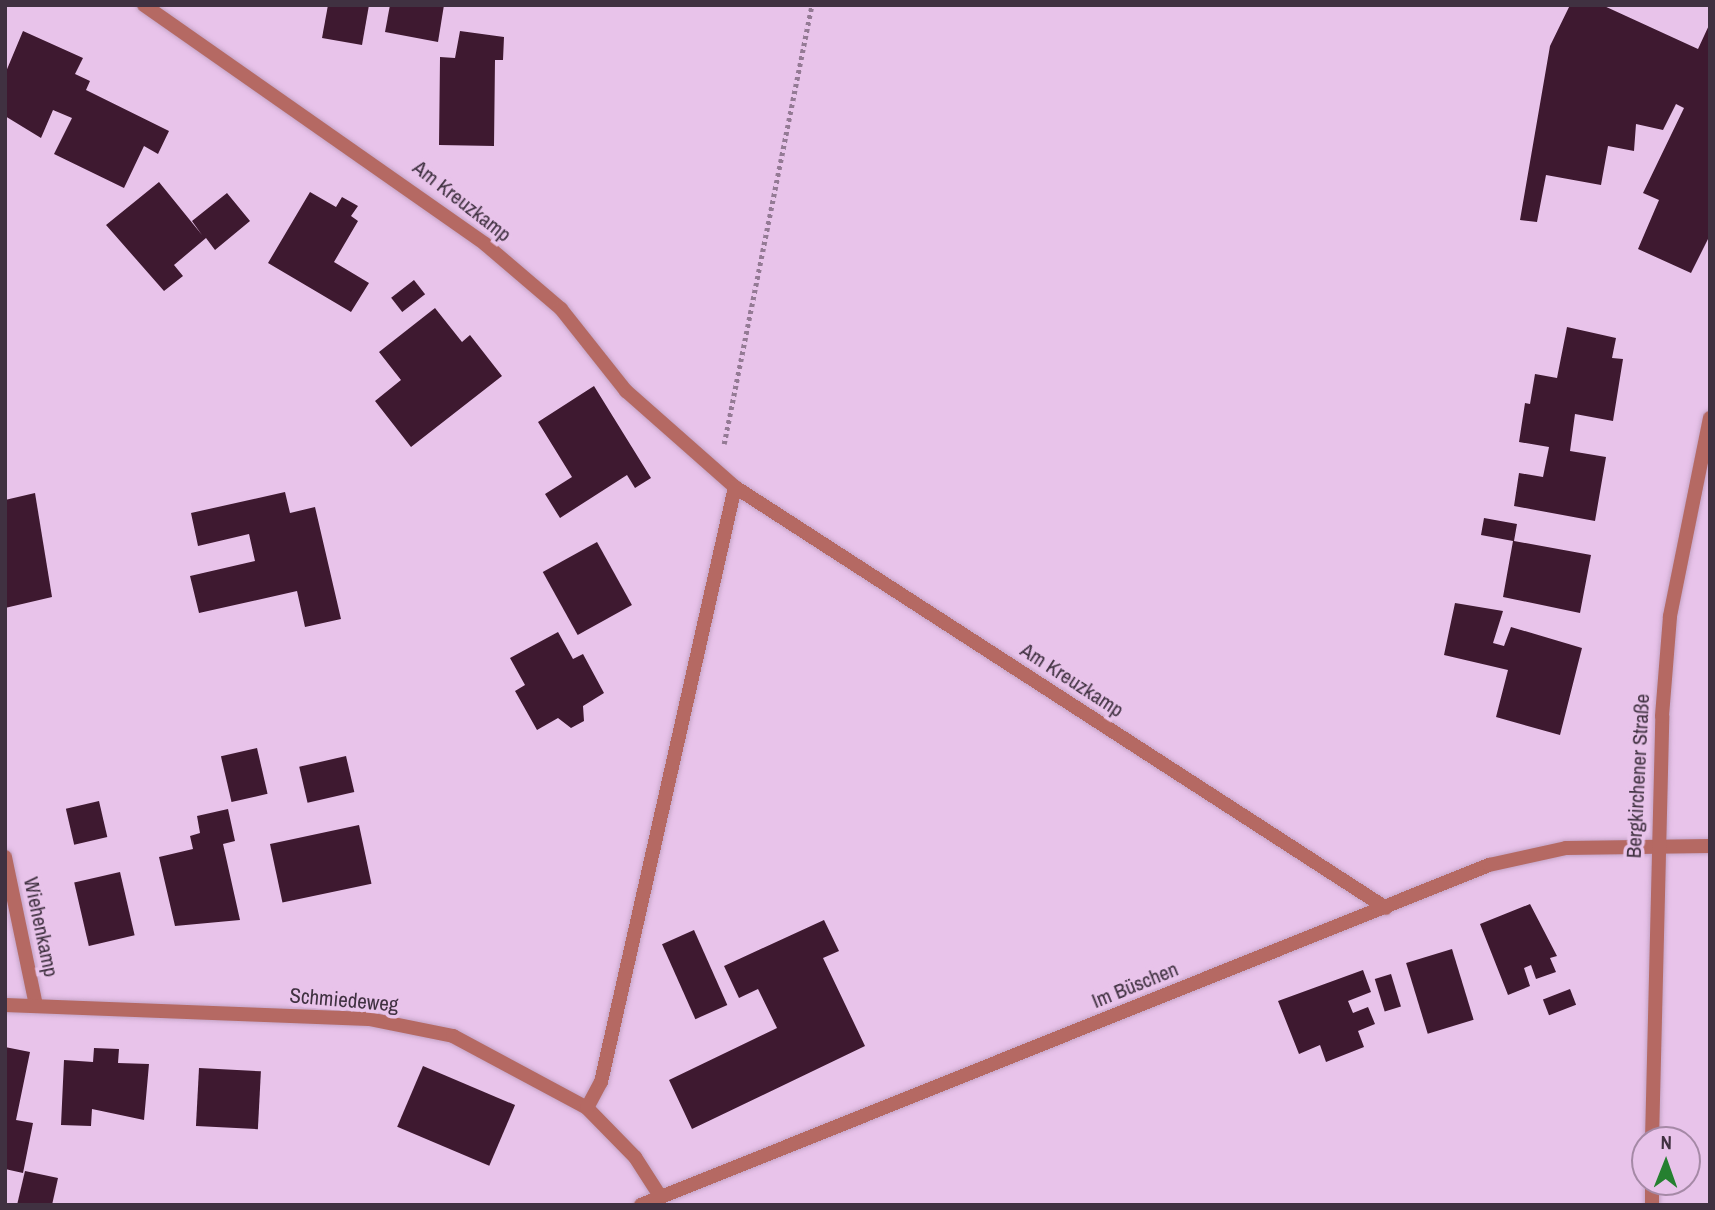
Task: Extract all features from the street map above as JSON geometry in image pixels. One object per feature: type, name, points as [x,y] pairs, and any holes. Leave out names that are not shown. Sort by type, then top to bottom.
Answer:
[{"type":"street","name":"Am Kreuzkamp","points":[[144,5],[485,244],[561,309],[626,391],[735,487],[1386,908]]},
{"type":"street","name":"Bergkirchener Straße","points":[[1651,1126],[1654,847],[1670,616],[1710,418]]},
{"type":"street","points":[[587,1108],[601,1082],[735,487]]},
{"type":"street","name":"Im Büschen","points":[[641,1205],[1489,865],[1566,848],[1710,846]]},
{"type":"street","name":"Wiehenkamp","points":[[5,857],[36,1005]]},
{"type":"street","name":"Schmiedeweg","points":[[5,1005],[369,1019],[453,1037],[587,1108],[635,1157],[660,1196]]},
{"type":"path","points":[[718,473],[812,5]]},
{"type":"building","points":[[328,5],[369,5],[362,45],[322,38]]},
{"type":"building","points":[[390,5],[444,5],[438,42],[385,32]]},
{"type":"building","points":[[1570,5],[1602,5],[1698,49],[1710,23],[1710,235],[1691,273],[1638,249],[1659,200],[1643,193],[1684,108],[1676,104],[1663,130],[1636,124],[1634,151],[1608,146],[1601,185],[1546,175],[1537,222],[1520,220],[1550,46]]},
{"type":"building","points":[[23,31],[83,58],[75,74],[90,81],[86,90],[169,131],[158,154],[144,146],[124,188],[54,154],[72,118],[53,110],[41,138],[5,116],[5,74]]},
{"type":"building","points":[[460,31],[504,37],[503,60],[495,60],[494,146],[439,145],[440,57],[455,58]]},
{"type":"building","points":[[159,182],[202,235],[192,221],[227,193],[250,221],[215,250],[206,238],[174,265],[183,276],[164,291],[106,225]]},
{"type":"building","points":[[310,192],[336,207],[342,197],[358,206],[351,216],[358,221],[334,262],[369,283],[351,312],[268,263]]},
{"type":"building","points":[[414,280],[425,294],[402,312],[391,298]]},
{"type":"building","points":[[435,308],[462,342],[470,335],[502,376],[411,447],[375,401],[401,380],[379,352]]},
{"type":"building","points":[[1567,327],[1616,338],[1612,358],[1623,359],[1613,421],[1575,414],[1570,451],[1606,457],[1595,521],[1514,506],[1519,473],[1543,477],[1549,447],[1519,442],[1525,403],[1530,404],[1535,374],[1557,378]]},
{"type":"building","points":[[594,386],[651,478],[635,488],[627,475],[560,518],[545,494],[572,477],[538,422]]},
{"type":"building","points":[[285,492],[290,513],[315,507],[341,619],[305,627],[297,591],[199,613],[190,576],[255,561],[249,534],[198,546],[191,513]]},
{"type":"building","points":[[35,493],[52,597],[5,608],[5,500]]},
{"type":"building","points":[[1484,518],[1517,524],[1514,541],[1591,555],[1580,613],[1503,597],[1513,541],[1481,535]]},
{"type":"building","points":[[597,542],[632,605],[578,635],[543,572]]},
{"type":"building","points":[[1455,603],[1503,611],[1493,643],[1504,646],[1511,627],[1582,648],[1560,735],[1496,717],[1508,670],[1444,655]]},
{"type":"building","points":[[558,632],[573,659],[583,654],[604,693],[583,706],[584,721],[571,728],[558,718],[537,730],[515,691],[525,685],[510,658]]},
{"type":"building","points":[[257,748],[268,794],[232,802],[221,756]]},
{"type":"building","points":[[346,756],[354,792],[308,803],[299,767]]},
{"type":"building","points":[[99,801],[107,837],[74,845],[66,809]]},
{"type":"building","points":[[228,809],[235,841],[223,844],[240,920],[175,926],[159,857],[193,849],[190,836],[200,833],[197,816]]},
{"type":"building","points":[[359,825],[371,884],[282,903],[270,844]]},
{"type":"building","points":[[120,872],[135,935],[89,946],[74,883]]},
{"type":"building","points":[[1530,904],[1557,956],[1550,958],[1556,972],[1536,979],[1531,965],[1524,968],[1530,986],[1508,995],[1480,924]]},
{"type":"building","points":[[824,920],[839,951],[823,958],[865,1046],[692,1129],[669,1080],[777,1028],[758,989],[739,998],[724,966]]},
{"type":"building","points":[[694,930],[727,1005],[695,1019],[662,944]]},
{"type":"building","points":[[1452,949],[1474,1020],[1428,1034],[1406,963]]},
{"type":"building","points":[[1363,970],[1371,992],[1348,1001],[1353,1013],[1368,1007],[1375,1024],[1358,1031],[1364,1047],[1326,1062],[1320,1045],[1299,1054],[1278,1001]]},
{"type":"building","points":[[1391,974],[1401,1007],[1385,1011],[1375,979]]},
{"type":"building","points":[[1570,989],[1576,1005],[1549,1015],[1543,999]]},
{"type":"building","points":[[5,1047],[30,1052],[16,1120],[33,1123],[23,1173],[5,1169]]},
{"type":"building","points":[[94,1048],[119,1049],[118,1063],[149,1064],[144,1120],[92,1109],[91,1126],[61,1125],[64,1060],[93,1062]]},
{"type":"building","points":[[423,1066],[515,1105],[489,1166],[397,1127]]},
{"type":"building","points":[[199,1068],[261,1071],[258,1129],[196,1126]]},
{"type":"building","points":[[25,1171],[58,1178],[52,1205],[17,1205]]}]
